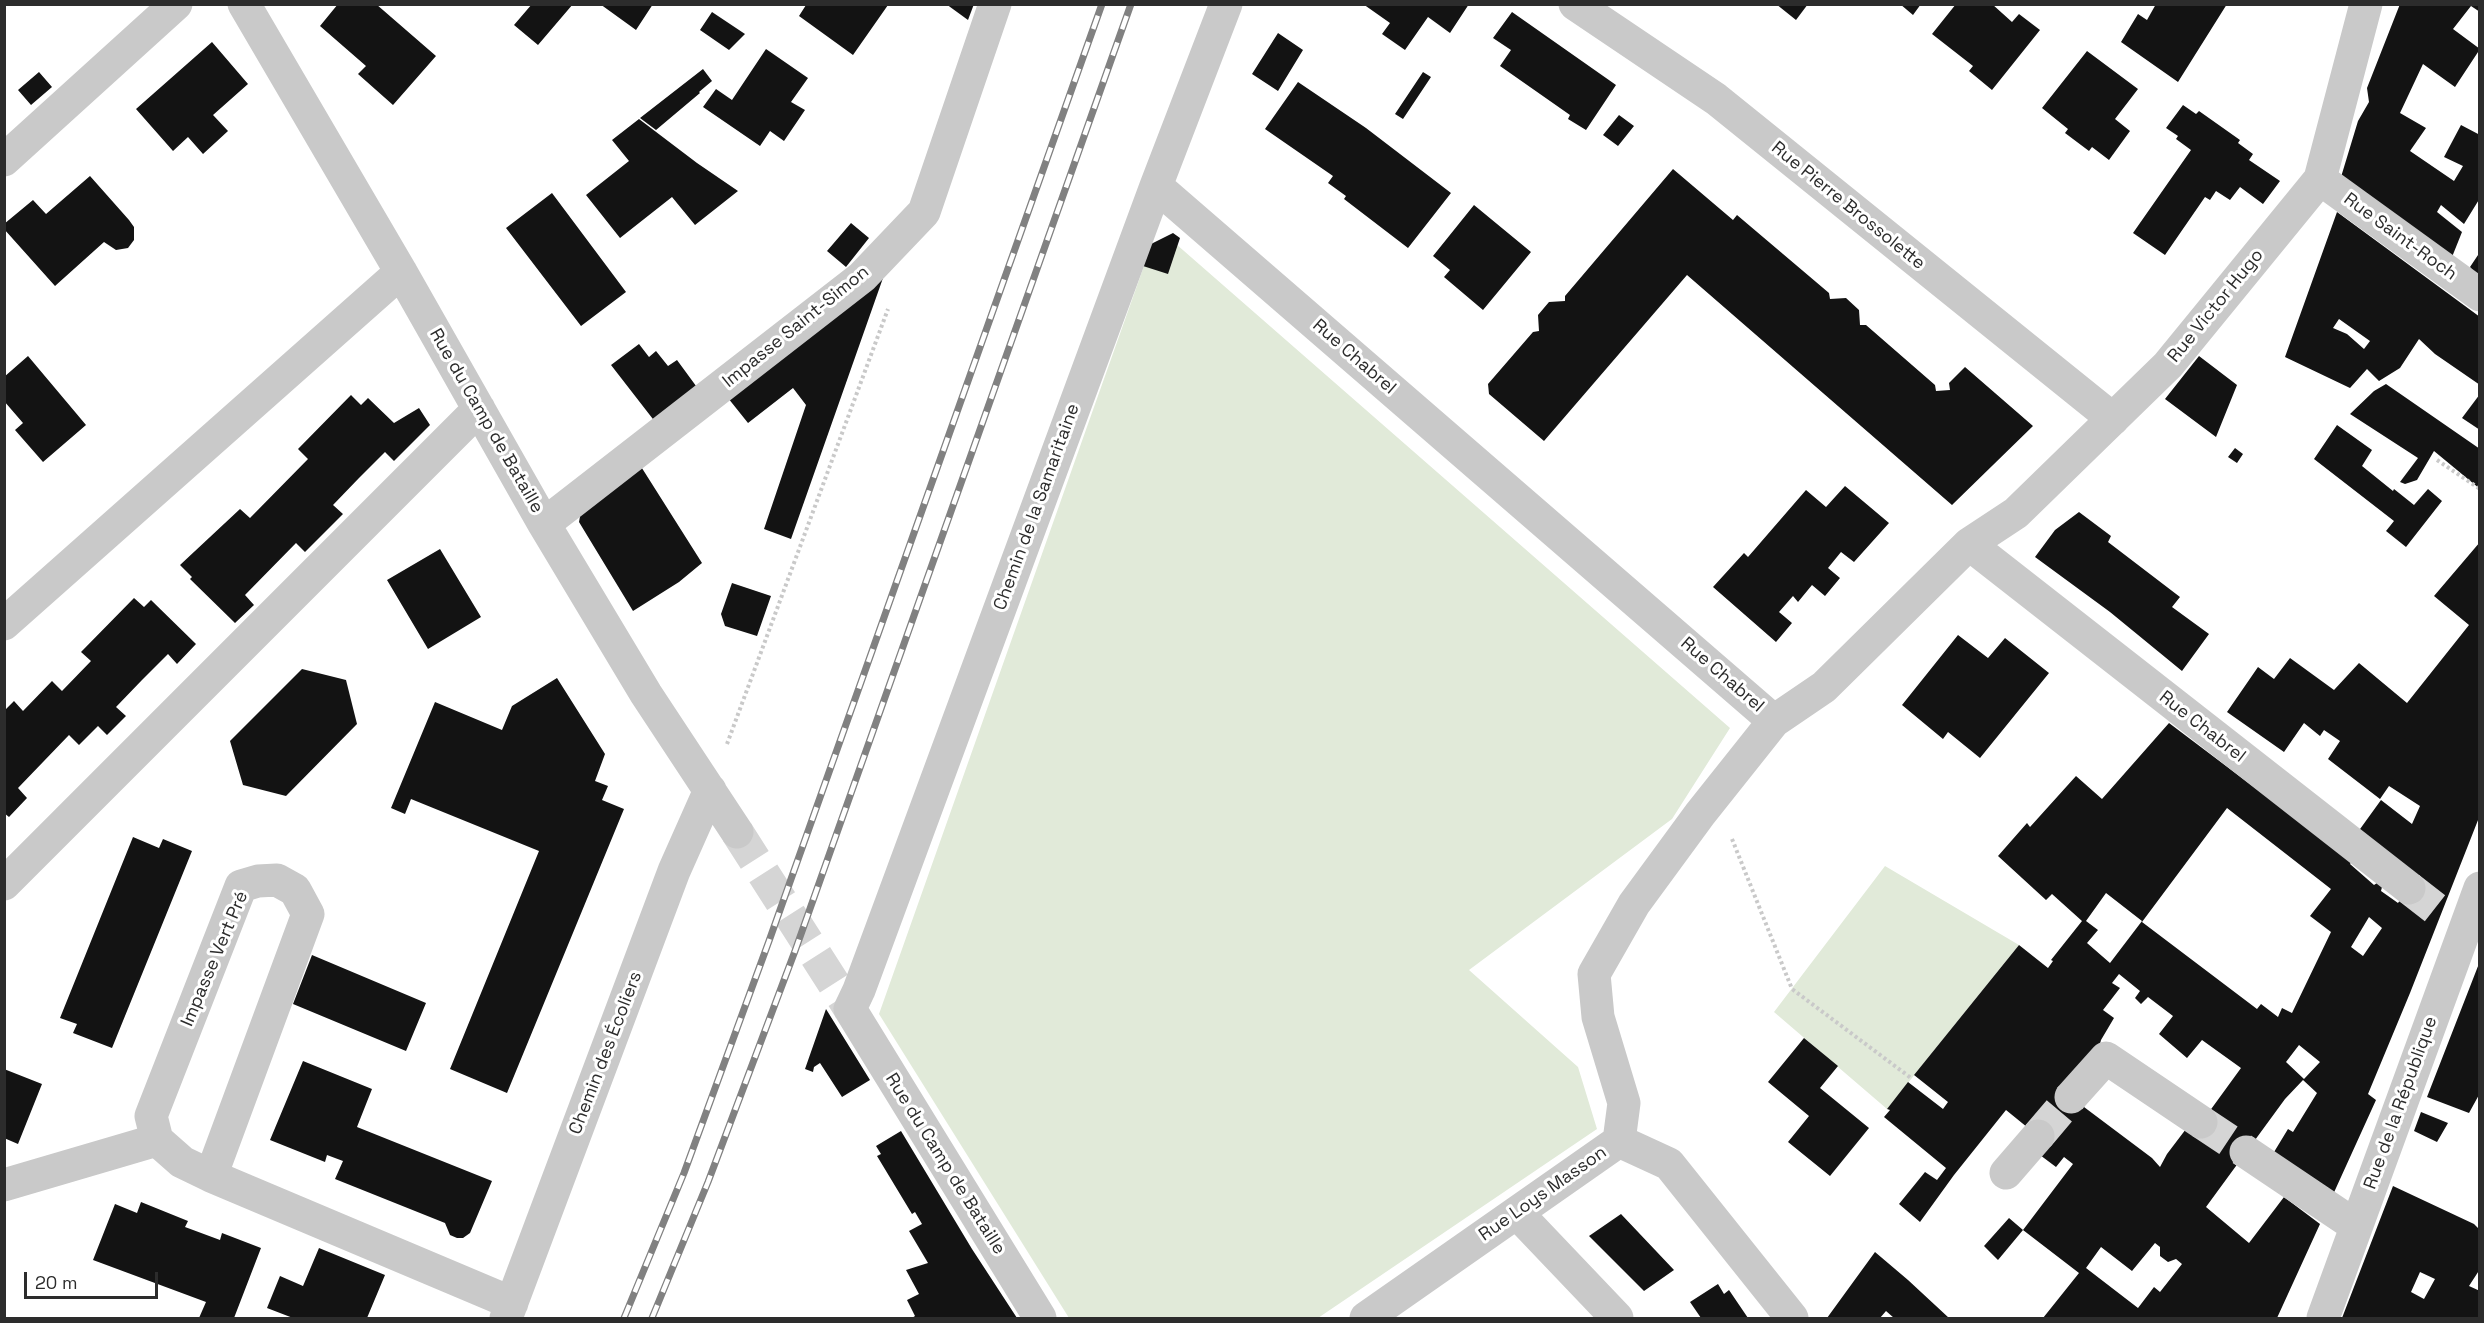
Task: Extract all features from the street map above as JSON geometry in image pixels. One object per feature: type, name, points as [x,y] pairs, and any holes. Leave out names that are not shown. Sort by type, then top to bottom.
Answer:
[{"type":"street","points":[[4,160],[176,4]]},
{"type":"street","name":"Rue du Camp de Bataille","points":[[244,4],[401,272],[544,524],[646,694],[737,832]]},
{"type":"street","name":"Impasse Saint-Simon","points":[[544,524],[862,277],[924,212],[995,4]]},
{"type":"street","name":"Chemin de la Samaritaine","points":[[850,1009],[1226,4]]},
{"type":"street","name":"Rue Pierre Brossolette","points":[[1575,4],[1716,99],[2113,419]]},
{"type":"street","name":"Rue Victor Hugo","points":[[1969,544],[2016,513],[2168,365],[2320,179],[2366,4]]},
{"type":"street","name":"Rue Saint-Roch","points":[[2320,179],[2480,295]]},
{"type":"street","name":"Rue Chabrel","points":[[1156,186],[1774,721],[1824,687],[1969,544],[2409,888]]},
{"type":"street","points":[[4,624],[401,272]]},
{"type":"street","points":[[4,884],[478,409]]},
{"type":"street","name":"Rue Loys Masson","points":[[1366,1318],[1619,1141],[1624,1103],[1598,1017],[1594,974],[1634,904],[1700,814],[1774,721]]},
{"type":"street","name":"Chemin des Écoliers","points":[[509,1311],[674,871],[710,790]]},
{"type":"street","name":"Impasse Vert Pré","points":[[157,1140],[151,1116],[241,886],[258,880],[278,880],[295,890],[308,914],[211,1176]]},
{"type":"street","name":"Rue de la République","points":[[2323,1318],[2462,922],[2480,888]]},
{"type":"street","name":"Rue du Camp de Bataille","points":[[850,1009],[1040,1318]]},
{"type":"street","points":[[2072,1097],[2106,1058],[2201,1122]]},
{"type":"street","points":[[2006,1173],[2038,1136]]},
{"type":"street","points":[[4,1185],[157,1140],[182,1162],[509,1311]]},
{"type":"street","points":[[1619,1141],[1669,1164],[1792,1318]]},
{"type":"street","points":[[2246,1152],[2356,1226]]},
{"type":"street","points":[[1517,1213],[1617,1318]]},
{"type":"path","points":[[710,790],[891,301]]},
{"type":"path","points":[[2437,460],[2480,489]]},
{"type":"path","points":[[1700,814],[1732,838],[1792,989],[1911,1078]]},
{"type":"green space","points":[[1168,237],[1730,728],[1672,819],[1469,970],[1578,1067],[1597,1129],[1318,1318],[1069,1318],[879,1014],[1150,249]]},
{"type":"green space","points":[[1885,866],[2019,945],[1887,1109],[1774,1012]]},
{"type":"building","points":[[338,4],[376,4],[436,56],[393,105],[358,74],[366,66],[320,26]]},
{"type":"building","points":[[532,4],[573,4],[538,45],[514,25]]},
{"type":"building","points":[[600,4],[653,4],[636,30]]},
{"type":"building","points":[[946,4],[974,4],[968,20]]},
{"type":"building","points":[[1363,4],[1469,4],[1450,33],[1428,17],[1405,50],[1382,34],[1390,23]]},
{"type":"building","points":[[1776,4],[1808,4],[1796,20]]},
{"type":"building","points":[[1900,4],[1921,4],[1913,15]]},
{"type":"building","points":[[1956,4],[1992,4],[2012,22],[2019,14],[2040,30],[1992,90],[1969,71],[1973,66],[1932,34]]},
{"type":"building","points":[[2156,4],[2227,4],[2178,82],[2121,42],[2138,14],[2147,20]]},
{"type":"building","points":[[2400,4],[2480,4],[2480,12],[2471,6],[2453,29],[2480,49],[2455,87],[2423,64],[2400,113],[2426,128],[2410,151],[2454,181],[2463,166],[2444,157],[2461,125],[2480,135],[2480,198],[2464,224],[2441,205],[2437,212],[2462,232],[2452,257],[2341,177],[2358,121],[2369,102],[2367,88]]},
{"type":"building","points":[[806,5],[888,5],[853,55],[799,16]]},
{"type":"building","points":[[712,12],[745,34],[729,50],[700,30]]},
{"type":"building","points":[[1512,12],[1616,85],[1586,130],[1568,119],[1570,115],[1500,66],[1511,50],[1493,38]]},
{"type":"building","points":[[1278,33],[1303,50],[1278,91],[1252,74]]},
{"type":"building","points":[[212,42],[248,84],[213,115],[228,131],[203,154],[188,137],[173,151],[136,109]]},
{"type":"building","points":[[766,49],[808,78],[791,102],[805,110],[784,141],[770,131],[760,146],[703,107],[716,89],[732,100]]},
{"type":"building","points":[[2087,51],[2138,89],[2115,119],[2130,131],[2109,160],[2092,147],[2089,151],[2065,133],[2068,129],[2042,108]]},
{"type":"building","points":[[703,69],[712,81],[656,130],[640,118]]},
{"type":"building","points":[[39,72],[52,87],[31,105],[18,90]]},
{"type":"building","points":[[1423,72],[1431,77],[1403,119],[1395,114]]},
{"type":"building","points":[[1298,82],[1366,128],[1451,193],[1408,248],[1344,199],[1346,196],[1328,183],[1333,176],[1265,129]]},
{"type":"building","points":[[2183,105],[2196,114],[2199,111],[2240,140],[2238,143],[2253,154],[2249,160],[2280,181],[2263,204],[2240,187],[2230,200],[2216,191],[2210,200],[2205,197],[2165,255],[2133,233],[2191,150],[2176,139],[2178,136],[2166,128]]},
{"type":"building","points":[[1619,115],[1634,126],[1618,146],[1603,135]]},
{"type":"building","points":[[639,119],[738,191],[695,225],[672,197],[620,238],[586,195],[629,161],[612,140]]},
{"type":"building","points":[[1673,169],[1733,220],[1737,215],[1829,293],[1830,299],[1846,298],[1859,310],[1860,325],[1866,325],[1935,385],[1936,391],[1950,390],[1949,383],[1965,367],[2033,426],[1952,505],[1687,275],[1544,441],[1489,394],[1488,384],[1533,332],[1539,331],[1538,315],[1549,302],[1565,301],[1565,296]]},
{"type":"building","points":[[90,176],[134,227],[134,240],[128,248],[116,250],[104,242],[55,286],[4,229],[4,224],[33,200],[46,214]]},
{"type":"building","points":[[552,193],[626,292],[581,326],[506,228]]},
{"type":"building","points":[[1474,205],[1531,252],[1483,310],[1444,277],[1450,270],[1433,256]]},
{"type":"building","points":[[2337,212],[2480,317],[2480,385],[2435,354],[2419,339],[2400,368],[2379,381],[2367,369],[2350,388],[2285,357]],"holes":[[[2339,319],[2370,341],[2364,349],[2347,334],[2333,328]]]},
{"type":"building","points":[[851,223],[869,238],[846,267],[827,251]]},
{"type":"building","points":[[1173,233],[1180,238],[1168,274],[1143,266],[1151,244]]},
{"type":"building","points":[[2480,252],[2480,279],[2470,267]]},
{"type":"building","points":[[883,278],[791,539],[764,529],[806,405],[793,388],[748,423],[728,398]]},
{"type":"building","points":[[639,344],[649,357],[656,351],[668,366],[677,360],[699,390],[656,423],[611,365]]},
{"type":"building","points":[[28,356],[86,425],[43,462],[15,430],[23,423],[4,401],[4,377]]},
{"type":"building","points":[[2199,356],[2237,385],[2216,437],[2165,399]]},
{"type":"building","points":[[2386,384],[2480,449],[2480,489],[2434,451],[2417,480],[2405,484],[2400,482],[2418,458],[2350,414],[2374,391]]},
{"type":"building","points":[[2480,394],[2480,430],[2462,418]]},
{"type":"building","points":[[351,395],[361,405],[368,398],[394,423],[419,408],[430,425],[394,461],[385,452],[359,478],[333,505],[343,514],[305,552],[296,543],[245,595],[254,605],[235,623],[190,579],[192,577],[180,565],[240,509],[250,518],[308,459],[298,449]]},
{"type":"building","points":[[2337,425],[2372,450],[2362,466],[2393,491],[2394,489],[2414,505],[2428,489],[2442,501],[2406,547],[2386,531],[2394,521],[2314,459]]},
{"type":"building","points":[[2235,448],[2243,454],[2237,463],[2228,457]]},
{"type":"building","points":[[640,465],[702,563],[679,582],[633,611],[579,522],[581,511]]},
{"type":"building","points":[[1845,486],[1889,523],[1854,562],[1841,552],[1828,568],[1840,578],[1825,596],[1812,585],[1798,602],[1793,596],[1779,612],[1792,623],[1776,642],[1713,587],[1744,553],[1748,557],[1806,490],[1826,507]]},
{"type":"building","points":[[2079,512],[2111,536],[2108,542],[2180,597],[2172,607],[2209,634],[2182,671],[2110,612],[2035,557],[2055,530]]},
{"type":"building","points":[[2480,542],[2480,815],[2368,1094],[2376,1100],[2331,1199],[2271,1157],[2288,1129],[2293,1132],[2317,1093],[2303,1080],[2285,1099],[2206,1207],[2249,1243],[2284,1197],[2320,1224],[2277,1318],[2043,1318],[2079,1273],[2023,1230],[2073,1164],[2064,1157],[2056,1167],[2040,1155],[2038,1136],[2006,1110],[1920,1222],[1899,1204],[1925,1172],[1937,1180],[1946,1168],[1884,1117],[1890,1110],[1887,1109],[1908,1082],[1943,1109],[1948,1102],[1914,1075],[2019,945],[2048,968],[2053,961],[2051,960],[2082,921],[2052,894],[2046,900],[1998,856],[2027,823],[2030,827],[2076,776],[2102,799],[2169,723],[2352,861],[2350,864],[2374,885],[2377,883],[2382,887],[2381,891],[2398,903],[2414,880],[2355,836],[2381,800],[2412,824],[2420,806],[2389,786],[2380,799],[2328,759],[2340,741],[2324,730],[2320,736],[2304,723],[2284,752],[2227,712],[2258,667],[2274,679],[2290,658],[2334,690],[2359,663],[2407,703],[2469,625],[2434,596]],"holes":[[[2227,808],[2331,889],[2310,916],[2331,932],[2292,1013],[2282,1008],[2278,1017],[2261,1004],[2257,1009],[2142,922]],[[2106,893],[2142,921],[2110,963],[2087,943],[2098,930],[2086,921]],[[2369,917],[2382,928],[2363,956],[2351,947]],[[2119,974],[2140,991],[2135,998],[2141,1004],[2148,997],[2173,1016],[2159,1034],[2187,1058],[2202,1040],[2241,1068],[2209,1112],[2189,1125],[2160,1167],[2152,1158],[2084,1107],[2101,1040],[2114,1018],[2103,1010],[2120,988],[2112,983]],[[2299,1045],[2320,1062],[2304,1079],[2286,1062]],[[2155,1243],[2160,1247],[2160,1256],[2168,1262],[2176,1259],[2182,1264],[2160,1292],[2154,1287],[2138,1308],[2086,1268],[2101,1247],[2132,1271]]]},
{"type":"building","points":[[440,549],[481,617],[428,649],[387,580]]},
{"type":"building","points":[[732,583],[771,596],[757,636],[725,626],[721,614]]},
{"type":"building","points":[[134,598],[144,607],[151,600],[196,644],[177,664],[168,654],[142,680],[116,707],[126,716],[107,735],[98,726],[79,745],[69,735],[18,788],[27,798],[9,817],[4,813],[4,711],[14,701],[23,711],[52,681],[62,691],[91,661],[81,652]]},
{"type":"building","points":[[1958,635],[1988,658],[2005,638],[2049,673],[1980,758],[1948,732],[1943,739],[1902,705]]},
{"type":"building","points":[[302,669],[346,680],[357,724],[286,796],[243,785],[230,741]]},
{"type":"building","points":[[557,678],[605,754],[595,781],[608,786],[602,800],[624,809],[507,1093],[450,1069],[539,851],[411,799],[405,814],[391,808],[435,702],[502,730],[512,706]]},
{"type":"building","points":[[133,837],[159,848],[163,839],[192,851],[112,1048],[73,1033],[77,1024],[60,1018]]},
{"type":"building","points":[[312,955],[426,1003],[406,1051],[293,1004]]},
{"type":"building","points":[[2480,961],[2480,1093],[2469,1113],[2427,1097]]},
{"type":"building","points":[[826,1009],[870,1080],[842,1097],[820,1063],[814,1067],[813,1072],[805,1069]]},
{"type":"building","points":[[1804,1038],[1838,1066],[1820,1088],[1869,1128],[1830,1176],[1788,1142],[1809,1116],[1768,1082]]},
{"type":"building","points":[[303,1061],[372,1089],[357,1127],[492,1181],[470,1233],[463,1238],[457,1238],[450,1235],[445,1223],[335,1179],[343,1161],[327,1155],[325,1162],[270,1140]]},
{"type":"building","points":[[4,1069],[42,1084],[18,1144],[4,1138]]},
{"type":"building","points":[[2421,1112],[2448,1123],[2437,1142],[2414,1131]]},
{"type":"building","points":[[901,1131],[972,1249],[1017,1318],[912,1318],[915,1316],[907,1300],[919,1294],[906,1270],[928,1263],[909,1231],[922,1224],[915,1212],[912,1214],[877,1156],[881,1154],[876,1146]]},
{"type":"building","points":[[2393,1186],[2474,1224],[2480,1230],[2480,1269],[2469,1286],[2480,1291],[2480,1318],[2342,1318]],"holes":[[[2420,1272],[2435,1279],[2424,1299],[2411,1292]]]},
{"type":"building","points":[[141,1202],[188,1221],[185,1227],[220,1240],[222,1233],[261,1248],[234,1318],[199,1318],[206,1302],[93,1260],[115,1204],[137,1213]]},
{"type":"building","points":[[1621,1214],[1674,1270],[1644,1291],[1589,1236]]},
{"type":"building","points":[[2009,1218],[2023,1230],[1998,1260],[1984,1246]]},
{"type":"building","points":[[319,1248],[385,1275],[367,1318],[293,1318],[267,1308],[280,1276],[303,1286]]},
{"type":"building","points":[[1875,1252],[1949,1318],[1894,1318],[1886,1311],[1880,1318],[1827,1318]]},
{"type":"building","points":[[1718,1284],[1724,1294],[1729,1290],[1748,1318],[1701,1318],[1690,1302]]},
{"type":"tunnel","points":[[737,832],[850,1009]]},
{"type":"tunnel","points":[[2409,888],[2441,913]]},
{"type":"tunnel","points":[[2038,1136],[2071,1097]]},
{"type":"tunnel","points":[[2201,1122],[2246,1152]]},
{"type":"railway","points":[[624,1318],[684,1173],[769,941],[1102,4]]},
{"type":"railway","points":[[652,1318],[708,1182],[795,951],[1131,4]]}]
